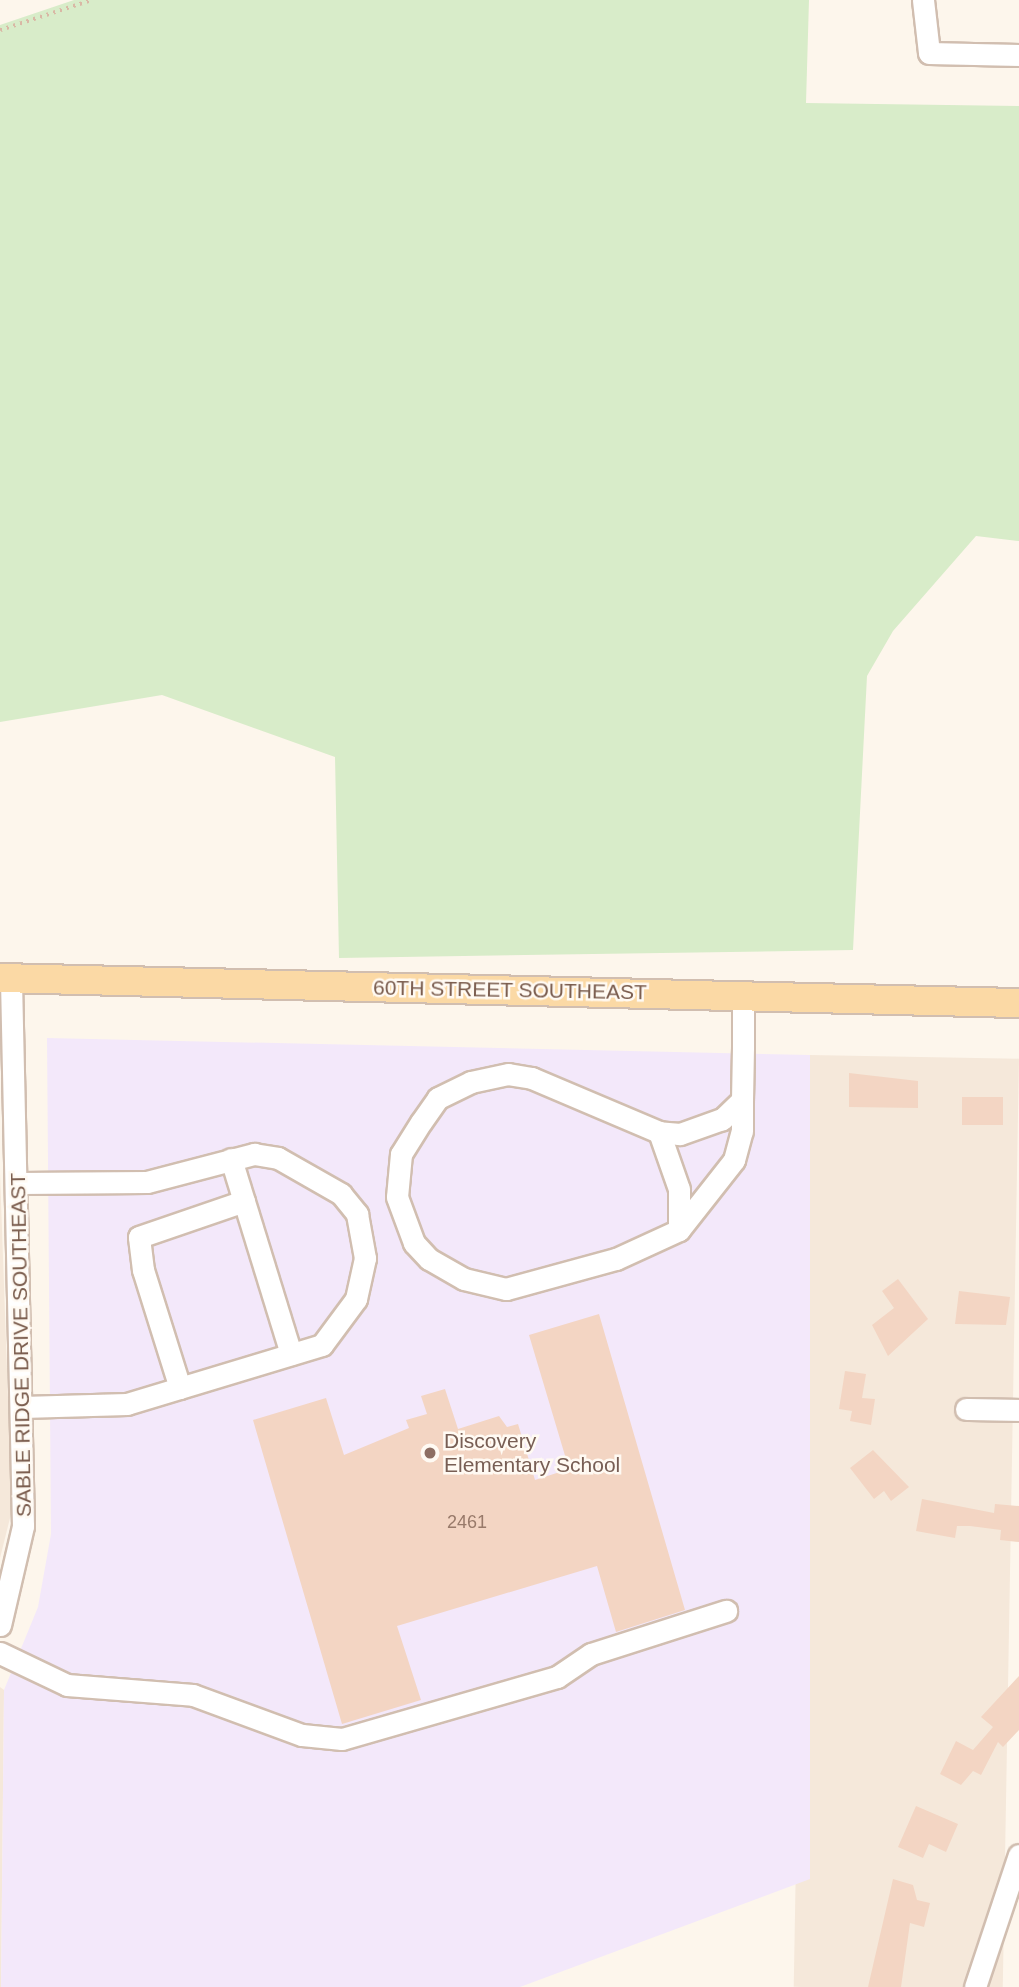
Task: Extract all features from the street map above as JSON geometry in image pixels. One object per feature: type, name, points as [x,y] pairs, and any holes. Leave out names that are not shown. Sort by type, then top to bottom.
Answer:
[{"type":"main road","name":"60TH STREET SOUTHEAST","points":[[5,978],[1019,1003]]},
{"type":"street","points":[[923,0],[929,53],[1019,55]]},
{"type":"street","name":"SABLE RIDGE DRIVE SOUTHEAST","points":[[0,1625],[23,1526],[20,1183],[5,978]]},
{"type":"street","points":[[742,1100],[701,1129],[659,1132],[531,1078],[508,1074],[471,1082],[438,1098],[408,1143],[397,1197],[414,1243],[429,1259],[464,1279],[506,1289],[616,1259],[679,1230],[734,1160],[742,1100],[743,995]]},
{"type":"street","points":[[659,1132],[679,1189],[679,1230]]},
{"type":"street","points":[[20,1183],[147,1182],[254,1154],[304,1168],[329,1182],[357,1214],[365,1258],[356,1299],[322,1345],[127,1404],[22,1408]]},
{"type":"street","points":[[231,1159],[291,1354]]},
{"type":"street","points":[[180,1388],[143,1270],[139,1237],[244,1201]]},
{"type":"street","points":[[966,1409],[1019,1410]]},
{"type":"street","points":[[0,1653],[67,1685],[193,1695],[302,1734],[342,1739],[557,1678],[591,1654],[726,1611]]},
{"type":"street","points":[[975,1987],[1019,1855]]},
{"type":"path","points":[[0,30],[92,0]]},
{"type":"shaded area","name":"Discovery Elementary School","points":[[47,1038],[810,1055],[810,1879],[520,1987],[1,1987],[4,1690],[38,1607],[51,1534]]},
{"type":"shaded area","points":[[810,1055],[1019,1059],[1003,1987],[794,1987]]},
{"type":"shaded area","points":[[0,1173],[12,1510],[0,1558]]},
{"type":"shaded area","points":[[0,1687],[4,1690],[1,1987],[0,1987]]},
{"type":"green space","points":[[74,0],[809,0],[806,103],[1019,106],[1019,541],[976,536],[893,631],[867,676],[853,950],[339,958],[335,757],[162,695],[0,722],[0,25]]},
{"type":"building","points":[[849,1073],[918,1081],[918,1108],[849,1107]]},
{"type":"building","points":[[962,1097],[1003,1097],[1003,1125],[962,1125]]},
{"type":"building","points":[[898,1279],[928,1319],[888,1356],[872,1325],[894,1308],[882,1291]]},
{"type":"building","points":[[959,1291],[1010,1297],[1006,1325],[955,1324]]},
{"type":"building","name":"Discovery Elementary School","points":[[599,1314],[685,1610],[616,1632],[597,1566],[397,1626],[421,1700],[342,1724],[253,1420],[326,1398],[344,1455],[409,1428],[406,1420],[427,1414],[421,1396],[445,1389],[458,1429],[499,1416],[507,1427],[518,1424],[535,1480],[569,1469],[529,1335]]},
{"type":"building","points":[[845,1371],[866,1374],[862,1398],[875,1399],[871,1425],[850,1421],[852,1411],[839,1409]]},
{"type":"building","points":[[873,1450],[909,1487],[891,1501],[884,1491],[874,1499],[850,1468]]},
{"type":"building","points":[[922,1499],[994,1513],[995,1504],[1019,1506],[1019,1542],[1000,1540],[1001,1530],[970,1526],[957,1526],[955,1538],[916,1531]]},
{"type":"building","points":[[1019,1676],[1019,1730],[1003,1747],[998,1742],[981,1775],[973,1771],[961,1785],[940,1774],[956,1741],[973,1750],[993,1727],[981,1717]]},
{"type":"building","points":[[916,1806],[958,1824],[946,1852],[929,1844],[923,1858],[898,1847]]},
{"type":"building","points":[[893,1879],[913,1885],[917,1900],[930,1903],[924,1927],[910,1923],[901,1987],[868,1987]]},
{"type":"place","name":"Discovery Elementary School","points":[[430,1453]]}]
